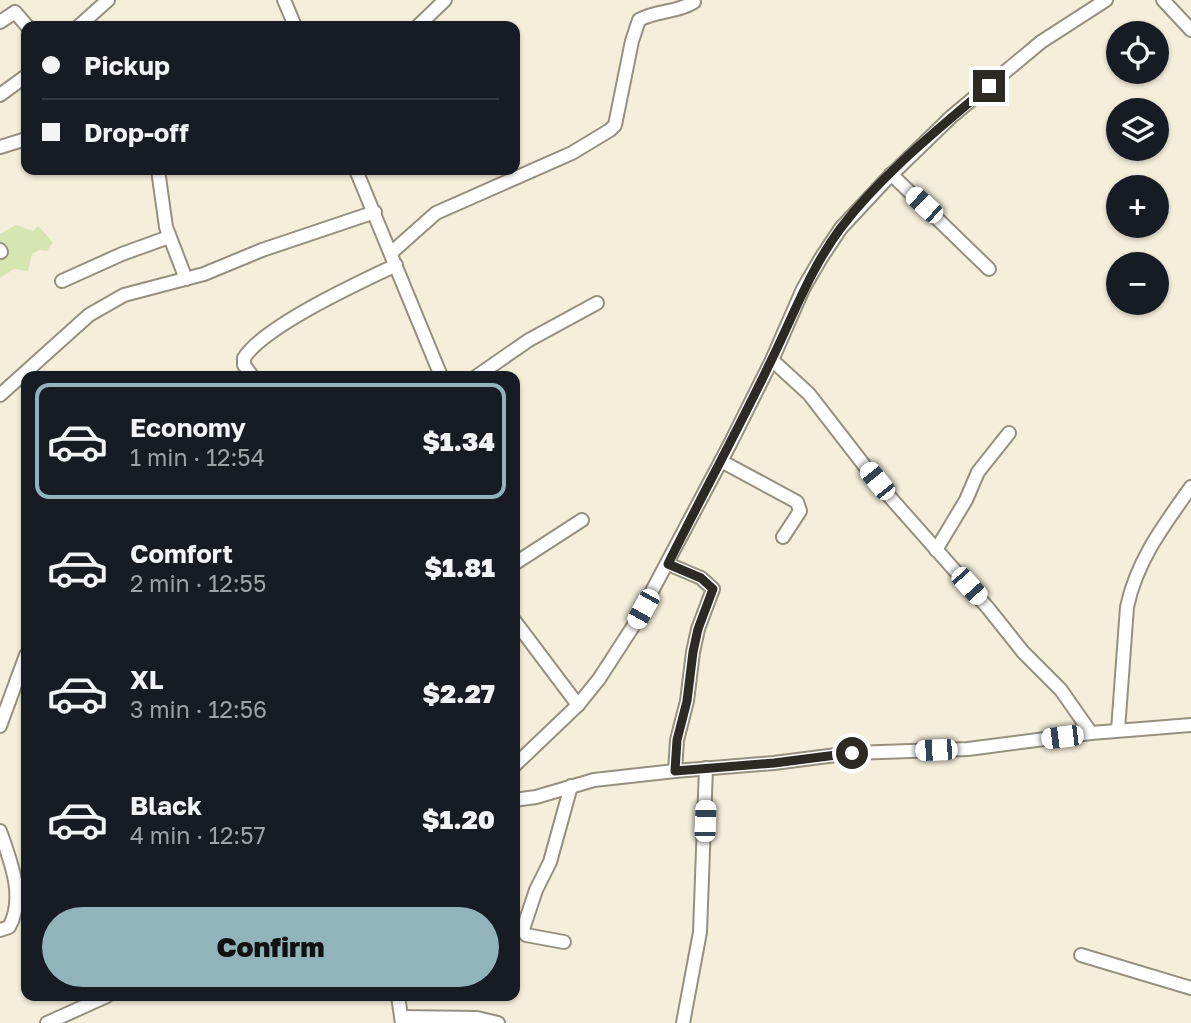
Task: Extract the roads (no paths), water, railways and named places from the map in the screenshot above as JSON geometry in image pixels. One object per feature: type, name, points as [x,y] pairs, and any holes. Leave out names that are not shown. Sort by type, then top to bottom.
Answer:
[{"type":"street","points":[[85,21],[108,0]]},
{"type":"street","points":[[284,0],[293,21]]},
{"type":"street","points":[[423,21],[445,0]]},
{"type":"street","points":[[520,760],[578,705],[599,679],[634,625],[721,461],[772,360],[793,310],[821,258],[861,204],[951,117],[1033,49],[1107,0]]},
{"type":"street","points":[[1163,0],[1191,30]]},
{"type":"street","points":[[248,371],[244,365],[244,358],[257,343],[393,259],[436,214],[572,153],[610,130],[615,125],[632,41],[639,20],[683,8],[694,2]]},
{"type":"street","points":[[0,22],[15,12],[23,21]]},
{"type":"street","points":[[0,95],[21,80]]},
{"type":"street","points":[[0,147],[21,141]]},
{"type":"street","points":[[891,174],[989,269]]},
{"type":"street","points":[[158,175],[169,237],[186,279]]},
{"type":"street","points":[[358,175],[439,371]]},
{"type":"street","points":[[27,371],[102,305],[142,288],[186,279],[375,212]]},
{"type":"street","points":[[62,281],[122,254],[169,237]]},
{"type":"street","points":[[484,371],[529,340],[597,303]]},
{"type":"street","points":[[772,360],[809,394],[855,455],[1023,652],[1061,690],[1091,733]]},
{"type":"street","points":[[0,395],[21,376]]},
{"type":"street","points":[[936,550],[967,500],[978,472],[1009,433]]},
{"type":"street","points":[[721,461],[797,502],[800,511],[783,537]]},
{"type":"street","points":[[1118,730],[1127,607],[1131,589],[1151,544],[1191,487]]},
{"type":"street","points":[[520,560],[582,520]]},
{"type":"street","points":[[668,564],[701,578],[713,589],[698,629],[693,652],[687,701],[677,740],[675,771]]},
{"type":"street","points":[[520,638],[578,705]]},
{"type":"street","points":[[0,726],[21,669]]},
{"type":"street","points":[[520,799],[594,780],[675,771],[852,753],[968,749],[1118,730],[1191,725]]},
{"type":"street","points":[[683,1023],[700,932],[706,768]]},
{"type":"street","points":[[564,942],[526,934],[523,929],[536,890],[550,862],[571,786]]},
{"type":"street","points":[[0,831],[12,868],[16,906],[14,919],[9,927],[0,930]]},
{"type":"street","points":[[1081,955],[1191,988]]},
{"type":"street","points":[[47,1023],[96,1001]]},
{"type":"street","points":[[399,1001],[402,1020],[477,1018],[498,1023]]}]
